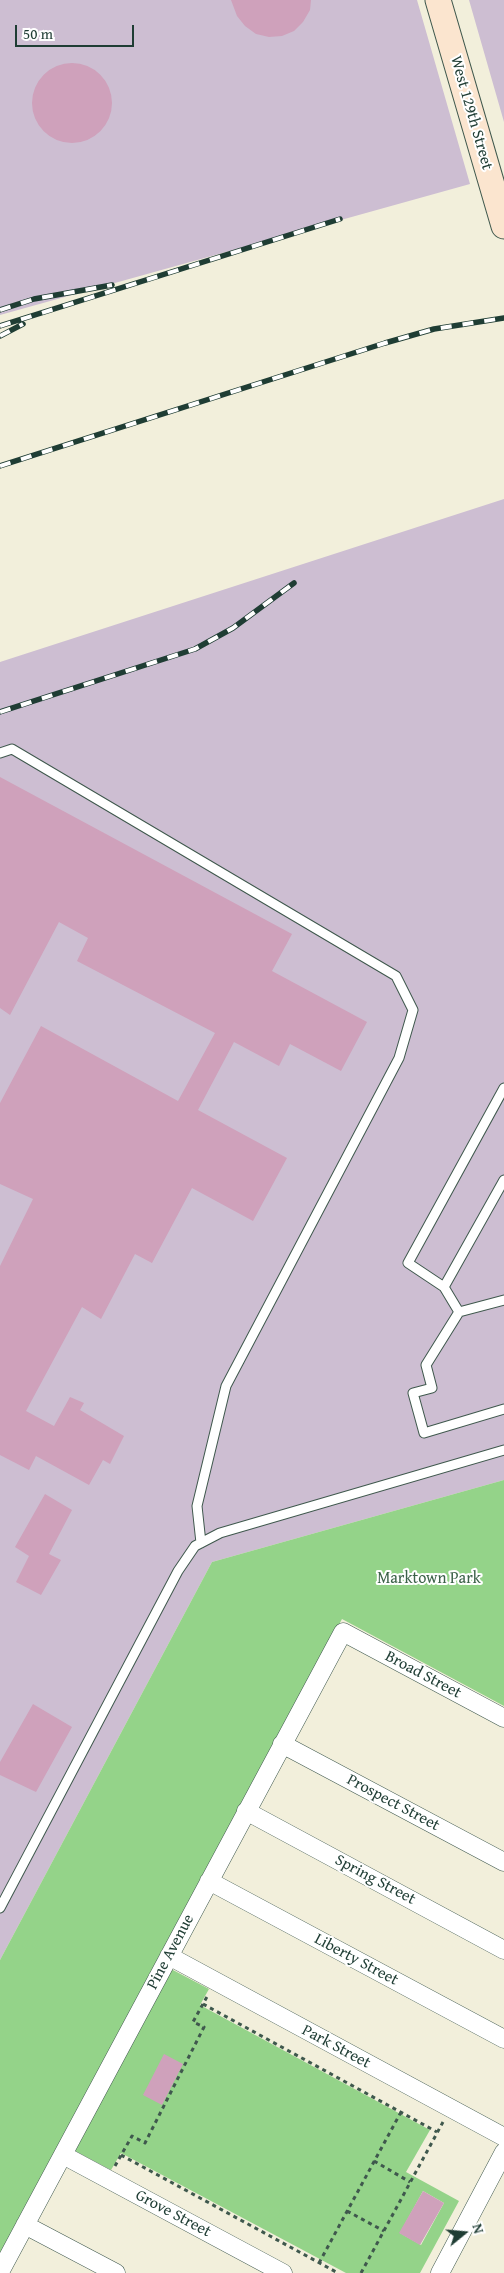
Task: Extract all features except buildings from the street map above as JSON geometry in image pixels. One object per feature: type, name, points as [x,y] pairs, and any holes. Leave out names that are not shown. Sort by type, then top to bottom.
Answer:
[{"type":"main road","name":"West 129th Street","points":[[438,0],[504,226]]},
{"type":"street","name":"Broad Street","points":[[343,1632],[504,1718]]},
{"type":"street","name":"Pine Avenue","points":[[0,2272],[343,1632]]},
{"type":"street","name":"Prospect Street","points":[[282,1744],[504,1862]]},
{"type":"street","name":"Spring Street","points":[[246,1811],[504,1950]]},
{"type":"street","name":"Liberty Street","points":[[209,1880],[504,2039]]},
{"type":"street","name":"Park Street","points":[[169,1956],[504,2137]]},
{"type":"street","name":"Grove Street","points":[[63,2155],[283,2273]]},
{"type":"street","points":[[443,2272],[502,2162]]},
{"type":"street","points":[[25,2225],[116,2273]]},
{"type":"lane","points":[[0,753],[12,749],[396,976],[412,1010],[399,1058],[226,1386],[197,1506],[201,1543]]},
{"type":"lane","points":[[459,1312],[444,1287],[408,1263],[504,1088]]},
{"type":"lane","points":[[444,1287],[504,1180]]},
{"type":"lane","points":[[504,1300],[459,1312],[426,1365],[432,1388],[413,1394],[424,1433],[504,1409]]},
{"type":"lane","points":[[0,1908],[178,1571],[195,1546],[220,1532],[504,1450]]},
{"type":"path","points":[[108,2179],[132,2136],[145,2143],[204,2027],[193,2022],[216,1982]]},
{"type":"path","points":[[203,2004],[437,2132]]},
{"type":"path","points":[[361,2273],[450,2108]]},
{"type":"path","points":[[319,2263],[401,2112]]},
{"type":"path","points":[[121,2155],[338,2273]]},
{"type":"path","points":[[374,2161],[410,2182]]},
{"type":"path","points":[[347,2211],[384,2231]]},
{"type":"shaded area","points":[[0,0],[417,0],[470,184],[0,315]]},
{"type":"shaded area","points":[[469,0],[504,0],[504,122]]},
{"type":"shaded area","points":[[504,499],[504,1480],[212,1562],[0,1960],[0,662]]},
{"type":"green space","name":"Marktown Park","points":[[504,1480],[504,1706],[342,1619],[0,2256],[0,1960],[212,1562]]},
{"type":"green space","points":[[171,1969],[209,1989],[200,2005],[430,2130],[406,2172],[459,2201],[420,2273],[346,2273],[121,2153],[111,2170],[75,2151]],"holes":[[[423,2191],[444,2203],[421,2245],[400,2233]]]},
{"type":"railway","points":[[0,326],[340,219]]},
{"type":"railway","points":[[0,310],[34,299],[112,285]]},
{"type":"railway","points":[[0,466],[385,343],[434,329],[504,318]]},
{"type":"railway","points":[[0,336],[23,324]]},
{"type":"railway","points":[[0,712],[195,649],[233,628],[294,583]]}]
